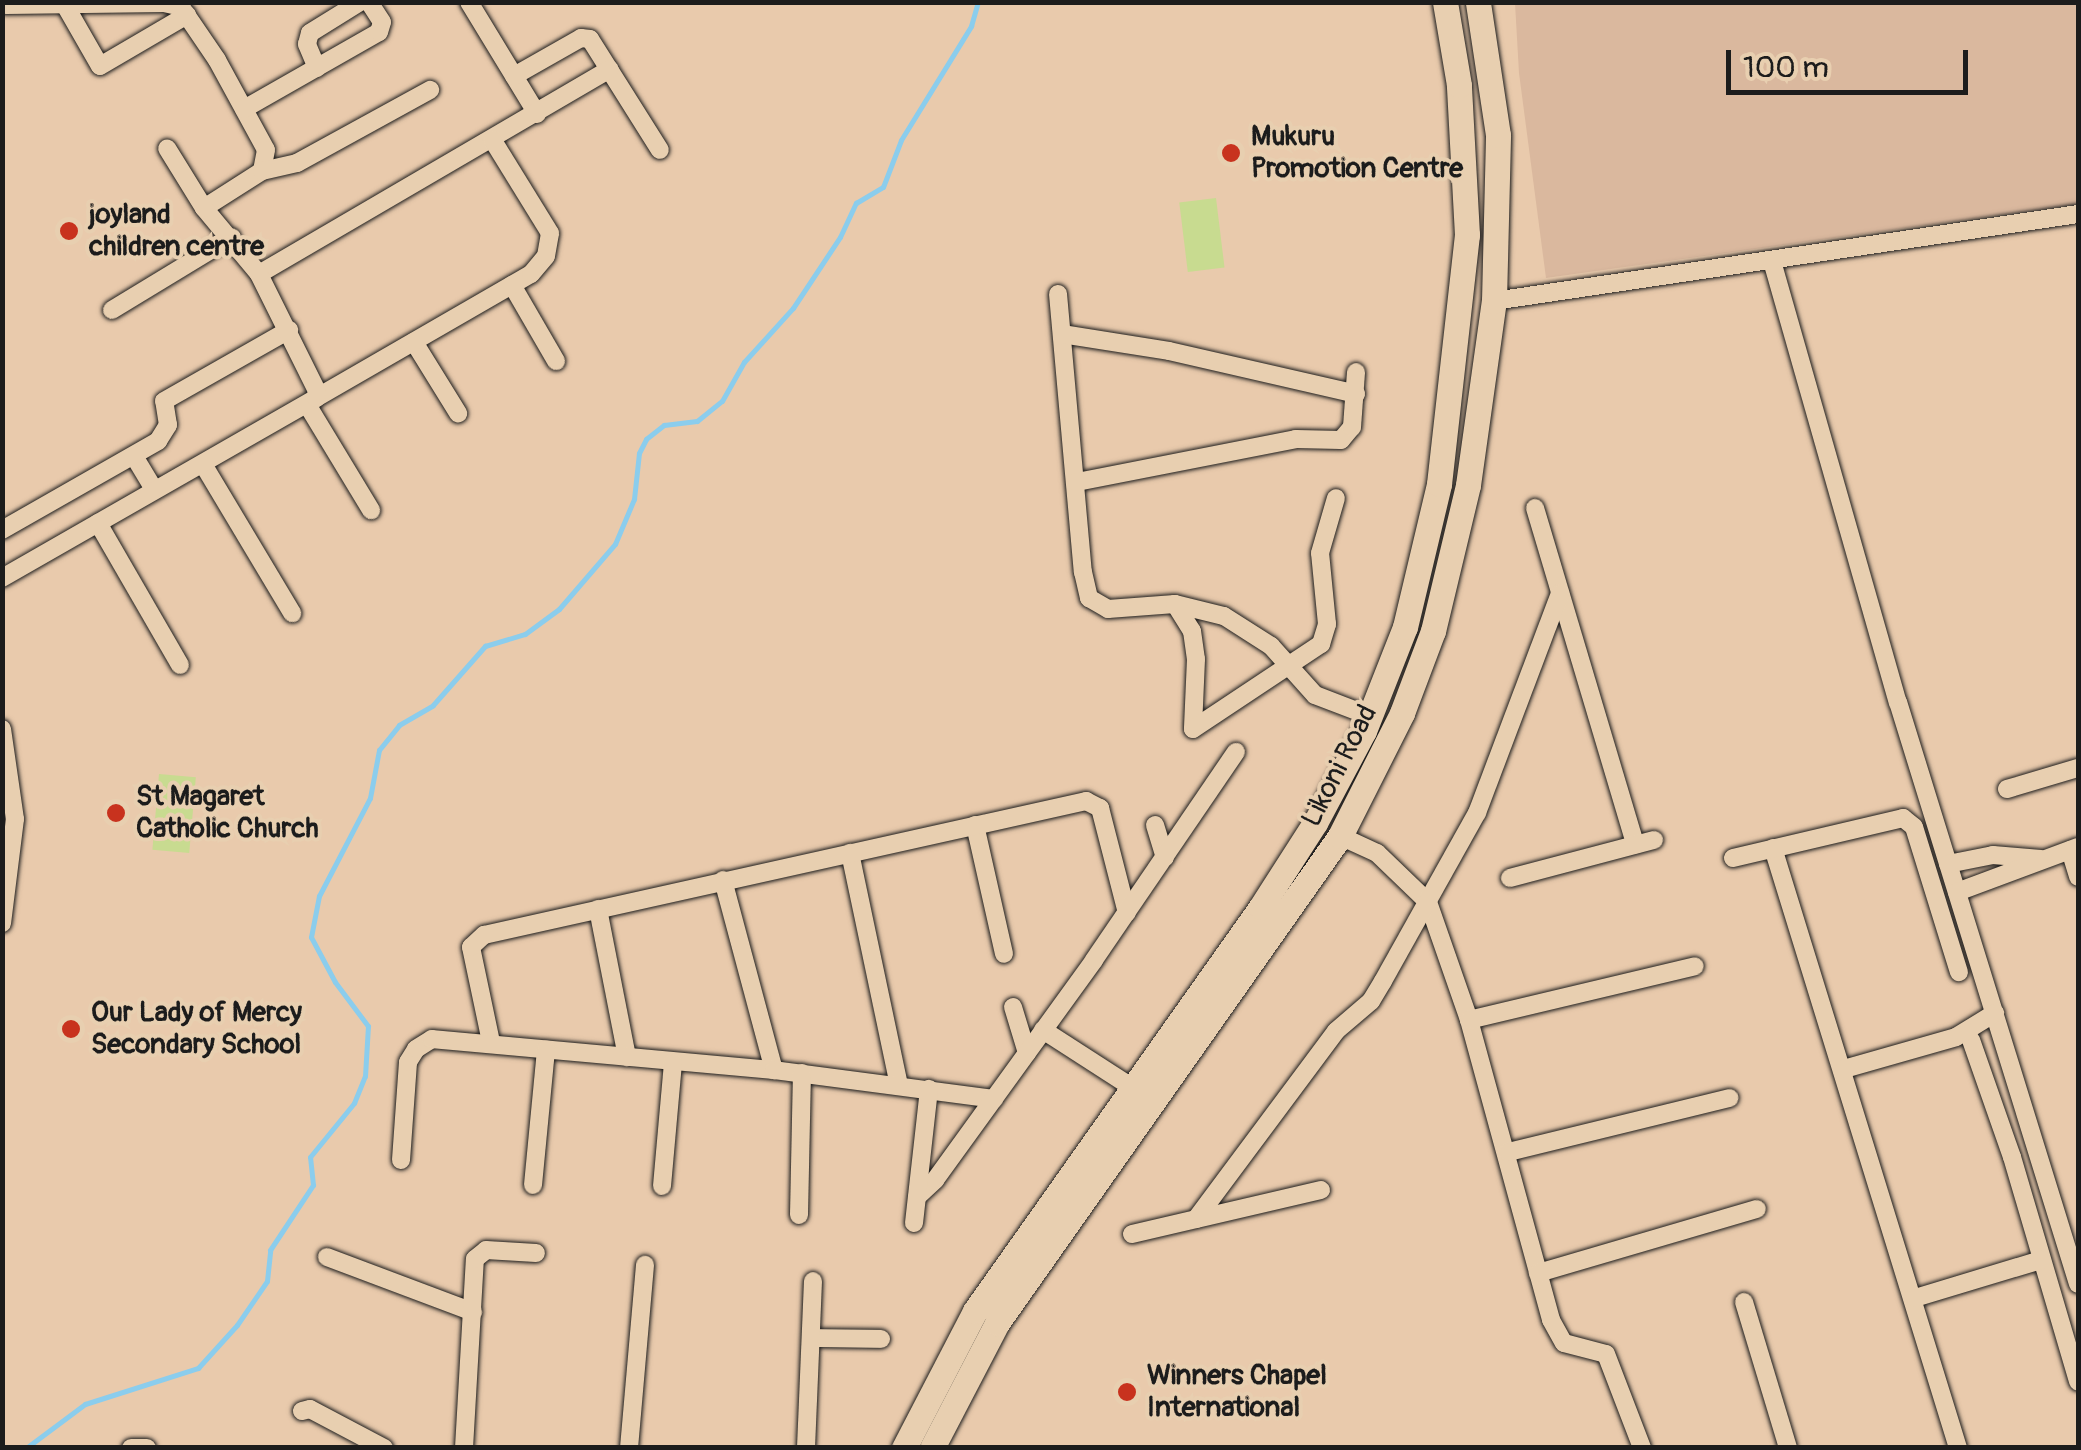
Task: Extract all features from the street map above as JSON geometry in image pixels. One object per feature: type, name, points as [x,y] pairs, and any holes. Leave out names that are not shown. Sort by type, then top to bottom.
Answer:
[{"type":"main road","name":"Likoni Road","points":[[904,1448],[975,1311],[1315,823],[1370,716],[1422,569],[1453,392],[1467,234],[1459,85],[1445,2]]},
{"type":"main road","name":"Likoni Road","points":[[932,1448],[996,1324],[1340,836],[1374,777],[1433,631],[1468,486],[1494,301],[1498,134],[1478,2]]},
{"type":"street","points":[[316,68],[306,44],[310,34],[360,2]]},
{"type":"street","points":[[244,109],[379,32],[382,22],[369,2]]},
{"type":"street","points":[[469,2],[537,114]]},
{"type":"street","points":[[6,5],[172,4],[187,15],[244,109],[268,154],[262,171]]},
{"type":"street","points":[[65,5],[100,66],[187,15]]},
{"type":"street","points":[[514,76],[587,38],[660,150]]},
{"type":"street","points":[[259,274],[610,69]]},
{"type":"street","points":[[204,208],[262,171],[297,163],[430,90]]},
{"type":"street","points":[[2,578],[312,402],[539,266],[546,256],[550,234],[492,139]]},
{"type":"street","points":[[167,148],[204,208],[259,274],[289,330],[312,402],[371,510]]},
{"type":"street","points":[[1494,301],[2078,214]]},
{"type":"street","points":[[112,310],[232,237]]},
{"type":"street","points":[[1772,262],[1948,864],[2078,1284]]},
{"type":"street","points":[[512,285],[556,361]]},
{"type":"street","points":[[1058,294],[1078,482],[1083,572],[1089,598],[1108,610],[1175,604],[1239,623],[1290,667],[1315,695],[1370,716]]},
{"type":"street","points":[[2,530],[134,456],[167,431],[164,401],[289,330]]},
{"type":"street","points":[[1062,334],[1169,351],[1356,394]]},
{"type":"street","points":[[414,342],[458,413]]},
{"type":"street","points":[[1078,482],[1296,439],[1340,440],[1352,426],[1356,372]]},
{"type":"street","points":[[134,456],[154,489]]},
{"type":"street","points":[[202,464],[292,613]]},
{"type":"street","points":[[1175,604],[1192,631],[1196,659],[1193,729],[1316,650],[1325,635],[1320,552],[1336,498]]},
{"type":"street","points":[[1535,508],[1634,844]]},
{"type":"street","points":[[98,523],[180,665]]},
{"type":"street","points":[[1196,1219],[1336,1031],[1371,1001],[1477,813],[1560,593]]},
{"type":"street","points":[[2,730],[15,818],[14,857],[2,922]]},
{"type":"street","points":[[917,1197],[935,1180],[1027,1053],[1236,752]]},
{"type":"street","points":[[2007,789],[2078,768]]},
{"type":"street","points":[[492,1042],[473,942],[484,935],[975,825],[1095,803],[1100,808],[1127,913]]},
{"type":"street","points":[[1733,858],[1896,819],[1910,822],[1960,972]]},
{"type":"street","points":[[975,825],[1004,954]]},
{"type":"street","points":[[1155,825],[1164,857]]},
{"type":"street","points":[[1340,836],[1377,853],[1428,902],[1470,1020],[1551,1320],[1564,1343],[1606,1354],[1612,1362],[1642,1448]]},
{"type":"street","points":[[1510,878],[1654,840]]},
{"type":"street","points":[[1774,848],[1958,1448]]},
{"type":"street","points":[[1957,892],[2074,849],[2078,877]]},
{"type":"street","points":[[850,853],[899,1084]]},
{"type":"street","points":[[1948,864],[1993,855],[2042,859]]},
{"type":"street","points":[[723,880],[774,1070]]},
{"type":"street","points":[[598,909],[627,1057]]},
{"type":"street","points":[[1470,1020],[1695,966]]},
{"type":"street","points":[[1013,1007],[1027,1053]]},
{"type":"street","points":[[1964,1039],[1994,1013]]},
{"type":"street","points":[[1043,1030],[1133,1088]]},
{"type":"street","points":[[1844,1069],[1964,1039],[2001,1034]]},
{"type":"street","points":[[1964,1039],[2012,1157],[2078,1380]]},
{"type":"street","points":[[402,1160],[412,1054],[432,1040],[492,1042],[774,1070],[994,1099]]},
{"type":"street","points":[[533,1186],[546,1050]]},
{"type":"street","points":[[662,1186],[673,1062]]},
{"type":"street","points":[[799,1215],[802,1074]]},
{"type":"street","points":[[914,1223],[929,1089]]},
{"type":"street","points":[[1508,1152],[1729,1098]]},
{"type":"street","points":[[1132,1234],[1321,1190]]},
{"type":"street","points":[[1538,1274],[1758,1210]]},
{"type":"street","points":[[464,1448],[479,1253],[493,1249],[536,1253]]},
{"type":"street","points":[[327,1256],[473,1312]]},
{"type":"street","points":[[1915,1298],[2042,1260]]},
{"type":"street","points":[[629,1448],[644,1265]]},
{"type":"street","points":[[806,1448],[814,1281]]},
{"type":"street","points":[[1744,1302],[1788,1448]]},
{"type":"street","points":[[811,1338],[881,1339]]},
{"type":"street","points":[[302,1411],[310,1409],[384,1448]]},
{"type":"street","points":[[132,1448],[147,1448]]},
{"type":"shaded area","points":[[1515,3],[2078,3],[2078,204],[1546,278],[1519,73]]},
{"type":"green space","points":[[1216,198],[1225,267],[1188,272],[1179,203]]},
{"type":"green space","points":[[159,774],[196,777],[189,853],[152,850]]},
{"type":"waterway","points":[[26,1448],[85,1404],[198,1368],[237,1325],[267,1281],[270,1250],[313,1185],[310,1157],[354,1103],[365,1076],[368,1026],[335,982],[311,937],[319,896],[370,798],[379,750],[399,725],[433,705],[485,646],[525,634],[559,609],[615,544],[634,499],[639,453],[646,439],[664,425],[697,421],[722,401],[744,362],[793,308],[840,237],[856,203],[883,187],[901,140],[971,26],[978,2]]},
{"type":"place","name":"Mukuru Promotion Centre","points":[[1231,153]]},
{"type":"place","name":"joyland children centre","points":[[69,231]]},
{"type":"place","name":"St Magaret Catholic Church","points":[[116,813]]},
{"type":"place","name":"Our Lady of Mercy Secondary School","points":[[71,1029]]},
{"type":"place","name":"Winners Chapel International","points":[[1127,1392]]}]
